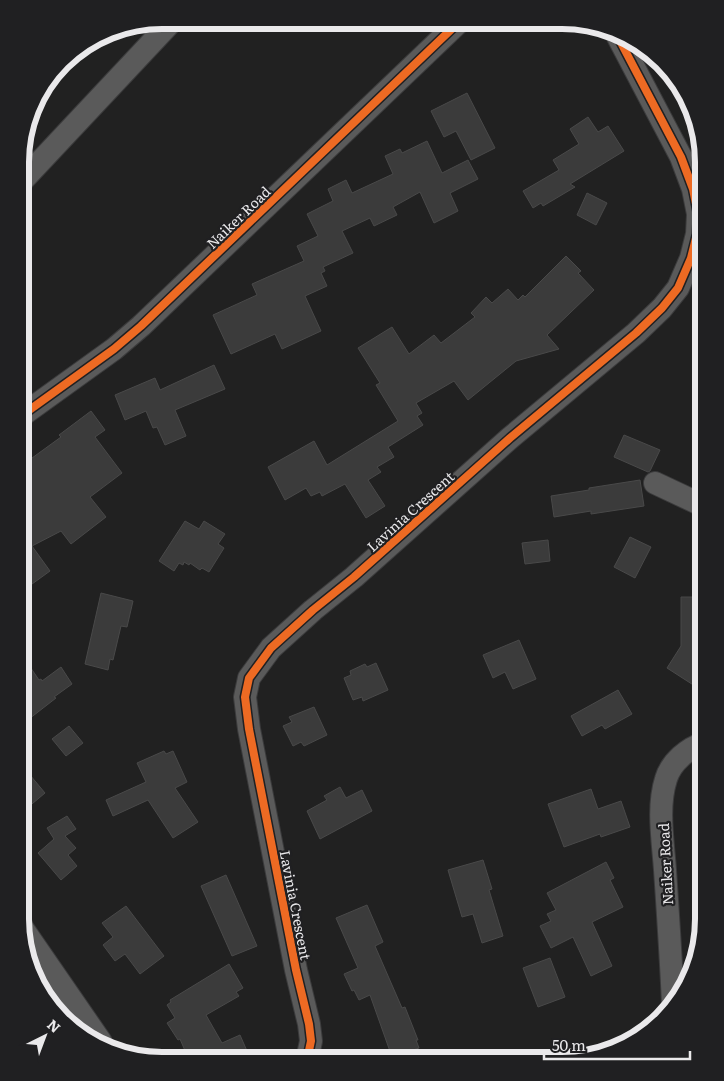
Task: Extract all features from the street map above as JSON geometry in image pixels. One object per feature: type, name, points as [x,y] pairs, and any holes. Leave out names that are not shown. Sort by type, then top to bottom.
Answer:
[{"type":"street","points":[[29,173],[165,29]]},
{"type":"street","name":"Naiker Road","points":[[29,410],[114,349],[149,320],[452,29]]},
{"type":"street","name":"Lavinia Crescent","points":[[621,43],[682,157],[695,199]]},
{"type":"street","name":"Lavinia Crescent","points":[[309,1052],[311,1041],[309,1024],[296,970],[248,729],[245,697],[249,678],[271,648],[286,633],[354,577],[510,438],[636,333],[662,308],[678,288],[695,241]]},
{"type":"street","points":[[656,483],[695,502]]},
{"type":"street","name":"Naiker Road","points":[[672,994],[662,798],[666,777],[673,764],[684,754],[695,748]]},
{"type":"street","points":[[30,940],[96,1034]]},
{"type":"building","points":[[467,93],[495,148],[471,160],[456,131],[444,137],[431,111]]},
{"type":"building","points":[[588,117],[598,132],[608,126],[624,151],[570,184],[575,187],[543,206],[541,203],[533,208],[523,191],[559,170],[553,160],[579,144],[570,129]]},
{"type":"building","points":[[427,141],[442,173],[468,160],[478,179],[450,193],[458,211],[434,223],[420,192],[393,207],[397,215],[374,226],[370,218],[342,231],[353,253],[323,267],[325,271],[321,273],[327,286],[305,296],[321,331],[282,349],[275,334],[231,354],[213,315],[257,295],[252,284],[304,261],[297,246],[318,236],[307,214],[333,201],[328,189],[346,180],[352,193],[393,174],[385,156],[400,149],[402,153]]},
{"type":"building","points":[[587,193],[607,203],[596,225],[577,215]]},
{"type":"building","points":[[566,256],[581,271],[578,273],[594,290],[547,335],[559,349],[516,361],[468,400],[454,381],[416,403],[422,413],[417,416],[423,425],[388,447],[394,457],[377,467],[381,472],[368,480],[385,506],[366,518],[345,484],[322,496],[320,492],[311,496],[306,488],[285,500],[268,467],[314,441],[327,465],[398,421],[376,385],[380,383],[358,348],[392,327],[409,354],[434,335],[441,343],[475,317],[471,313],[486,297],[492,303],[508,289],[518,300],[523,295],[525,297]]},
{"type":"building","points":[[214,365],[225,389],[175,410],[186,436],[165,445],[157,427],[153,428],[146,411],[125,420],[115,395],[155,378],[160,390]]},
{"type":"building","points":[[91,411],[105,430],[95,437],[122,473],[90,497],[106,517],[71,544],[61,531],[32,546],[50,571],[29,586],[29,460],[61,437],[59,435]]},
{"type":"building","points":[[624,435],[660,450],[650,471],[648,472],[614,457]]},
{"type":"building","points":[[640,480],[644,506],[591,514],[591,511],[554,517],[551,496]]},
{"type":"building","points":[[185,521],[199,529],[204,521],[225,534],[218,544],[224,548],[209,572],[184,562],[183,565],[179,563],[174,571],[159,561]]},
{"type":"building","points":[[630,537],[651,547],[635,578],[614,567]]},
{"type":"building","points":[[548,540],[550,561],[525,564],[522,543]]},
{"type":"building","points":[[101,593],[133,601],[127,627],[121,626],[113,660],[110,659],[108,670],[85,664]]},
{"type":"building","points":[[681,597],[695,597],[695,686],[667,668],[681,646]]},
{"type":"building","points":[[519,640],[536,679],[513,689],[505,672],[493,678],[483,655]]},
{"type":"building","points":[[376,663],[388,690],[363,701],[362,697],[353,700],[344,678],[351,675],[350,671],[365,664],[367,667]]},
{"type":"building","points":[[29,665],[39,680],[41,679],[42,681],[61,667],[72,684],[54,697],[56,698],[29,719]]},
{"type":"building","points":[[618,690],[632,714],[605,729],[602,725],[582,736],[571,716]]},
{"type":"building","points":[[314,707],[327,735],[304,746],[301,742],[293,746],[283,726],[292,722],[289,717]]},
{"type":"building","points":[[69,726],[83,743],[66,756],[52,739]]},
{"type":"building","points":[[164,751],[166,754],[173,751],[187,782],[175,788],[198,822],[173,838],[148,800],[113,816],[106,800],[146,782],[137,763]]},
{"type":"building","points":[[29,774],[45,793],[29,806]]},
{"type":"building","points":[[340,787],[346,798],[362,790],[372,811],[320,839],[307,811],[327,800],[324,796]]},
{"type":"building","points":[[591,789],[598,809],[621,801],[630,827],[601,837],[600,834],[564,847],[548,804]]},
{"type":"building","points":[[67,816],[76,829],[65,836],[76,848],[68,855],[77,866],[61,880],[38,853],[54,839],[47,828]]},
{"type":"building","points":[[483,860],[492,889],[489,890],[503,936],[482,943],[473,914],[462,917],[448,870]]},
{"type":"building","points":[[606,862],[614,878],[610,880],[623,907],[592,922],[612,966],[591,976],[573,937],[551,948],[540,926],[551,921],[547,914],[556,910],[547,893]]},
{"type":"building","points":[[226,875],[257,946],[232,956],[201,886]]},
{"type":"building","points":[[367,905],[383,942],[375,946],[402,1008],[405,1007],[418,1040],[416,1040],[419,1048],[407,1052],[390,1052],[370,995],[359,1000],[354,990],[352,991],[344,974],[358,968],[336,918]]},
{"type":"building","points":[[126,906],[164,956],[140,974],[125,954],[115,961],[103,945],[113,937],[102,923]]},
{"type":"building","points":[[550,958],[565,997],[538,1007],[523,968]]},
{"type":"building","points":[[229,964],[243,988],[236,992],[239,996],[206,1015],[222,1043],[240,1035],[247,1051],[186,1052],[180,1039],[178,1040],[167,1023],[175,1018],[167,1005],[171,1002],[170,1000]]},
{"type":"cycle path","points":[[29,410],[114,349],[141,326],[452,29]]},
{"type":"cycle path","points":[[621,43],[681,157],[695,199]]},
{"type":"cycle path","points":[[309,1052],[311,1041],[309,1024],[296,970],[249,729],[245,697],[249,678],[271,648],[313,610],[354,577],[510,438],[636,333],[662,308],[678,288],[691,258],[695,242]]}]
